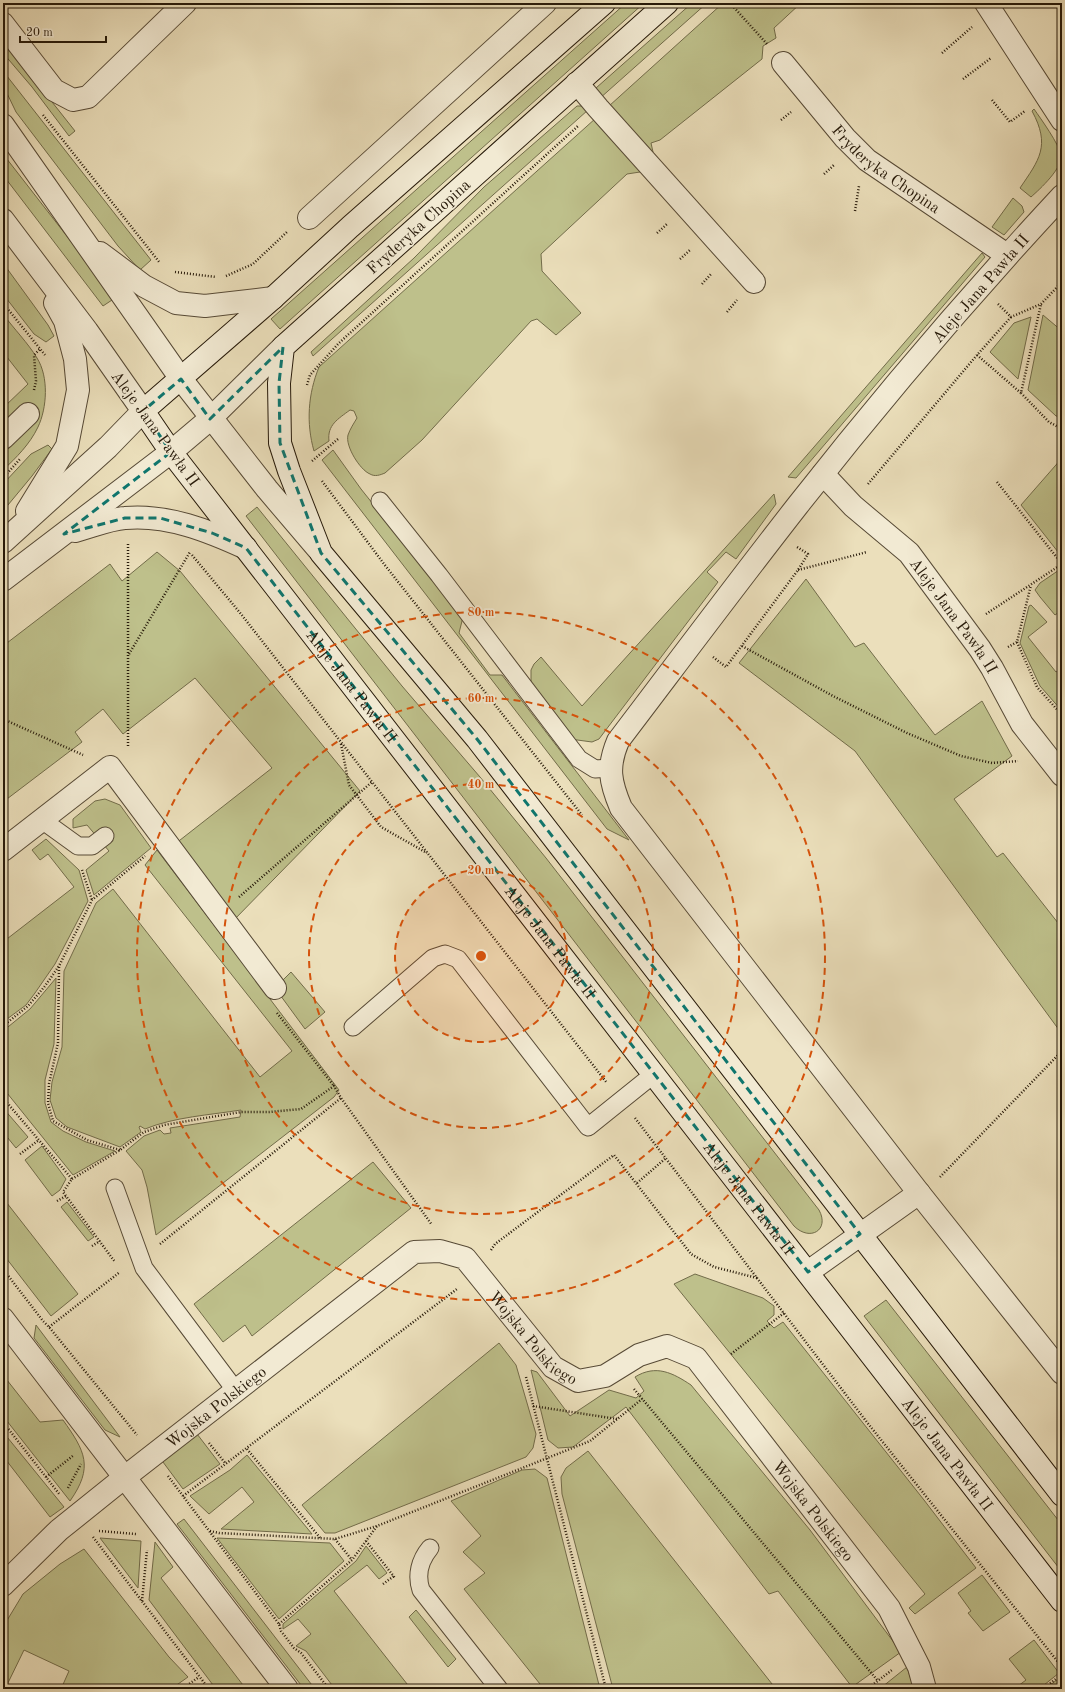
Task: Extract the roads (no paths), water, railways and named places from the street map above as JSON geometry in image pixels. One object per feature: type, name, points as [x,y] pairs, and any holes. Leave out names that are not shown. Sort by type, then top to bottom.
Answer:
[{"type":"street","points":[[3,24],[54,90],[72,100],[88,97],[185,3]]},
{"type":"street","points":[[309,218],[545,3]]},
{"type":"street","points":[[8,537],[108,447],[143,411],[273,298],[350,227],[604,3]]},
{"type":"street","name":"Fryderyka Chopina","points":[[3,580],[171,452],[210,418],[283,347],[667,3]]},
{"type":"street","points":[[986,3],[1062,120]]},
{"type":"street","name":"Fryderyka Chopina","points":[[783,63],[845,138],[867,160],[1007,255]]},
{"type":"street","points":[[577,83],[754,282]]},
{"type":"street","points":[[3,125],[210,418],[477,739],[1062,1495]]},
{"type":"street","name":"Aleje Jana Pawła II","points":[[1062,196],[1007,255],[918,359],[823,474],[618,741],[612,755],[610,768],[612,782],[621,808],[919,1193],[1062,1373]]},
{"type":"street","name":"Aleje Jana Pawła II","points":[[3,220],[86,331],[171,452],[1062,1601]]},
{"type":"street","points":[[86,243],[144,286],[176,303],[204,306],[273,298]]},
{"type":"street","points":[[8,537],[67,446],[78,390],[75,359],[65,321],[29,255]]},
{"type":"street","points":[[283,347],[279,383],[280,443],[289,471],[321,553]]},
{"type":"street","points":[[3,438],[28,414]]},
{"type":"street","name":"Aleje Jana Pawła II","points":[[823,474],[853,506],[909,553],[988,660],[1022,724],[1062,775]]},
{"type":"street","points":[[64,534],[124,518],[160,518],[212,533],[246,548]]},
{"type":"street","points":[[3,850],[110,767],[275,988]]},
{"type":"street","points":[[808,1272],[919,1193]]},
{"type":"street","name":"Wojska Polskiego","points":[[3,1585],[59,1530],[82,1523],[124,1478],[414,1252],[440,1251],[464,1258],[553,1367],[578,1380],[605,1376],[639,1355],[667,1346],[696,1358],[889,1608],[919,1667],[926,1689]]},
{"type":"street","points":[[3,1319],[287,1689]]},
{"type":"lane","points":[[380,501],[444,582],[579,759],[595,769],[610,768]]},
{"type":"lane","points":[[42,820],[78,846],[92,846],[105,836]]},
{"type":"lane","points":[[353,1027],[433,958],[445,954],[458,959],[588,1127],[654,1074]]},
{"type":"lane","points":[[115,1188],[144,1268],[236,1391]]},
{"type":"lane","points":[[430,1548],[422,1559],[419,1571],[419,1583],[421,1590],[499,1689]]}]
